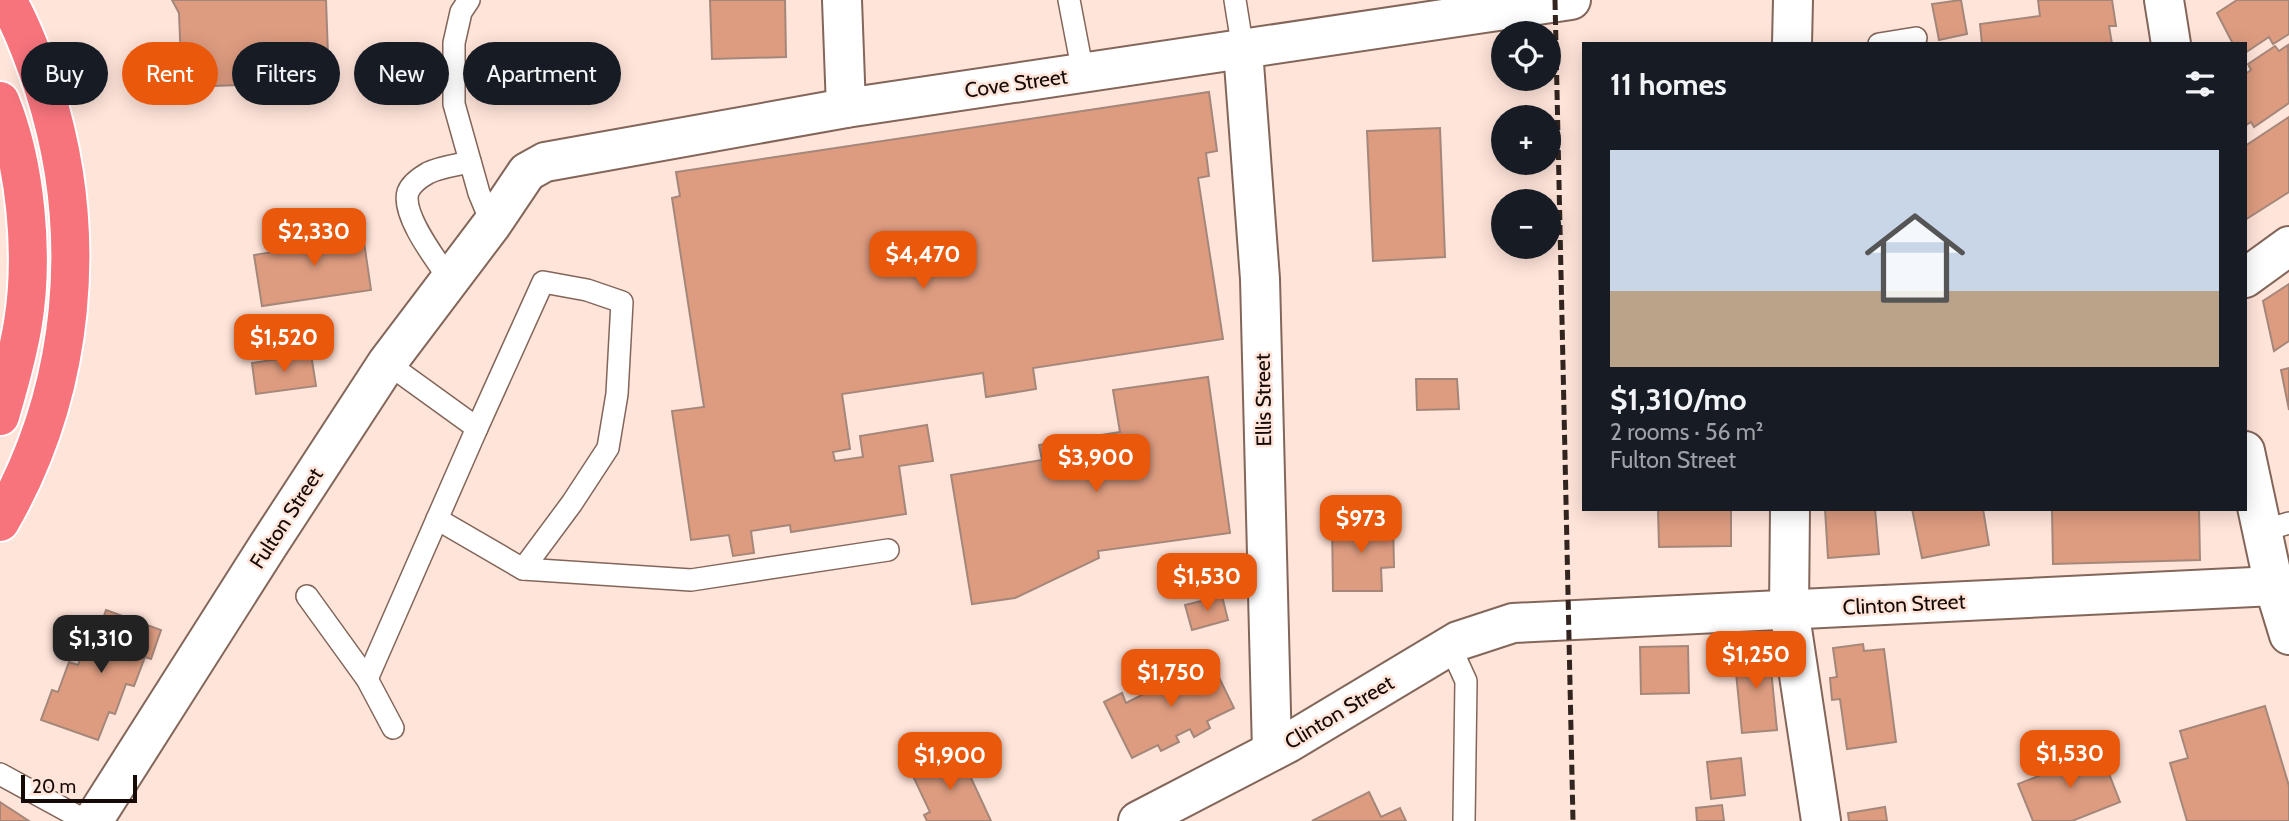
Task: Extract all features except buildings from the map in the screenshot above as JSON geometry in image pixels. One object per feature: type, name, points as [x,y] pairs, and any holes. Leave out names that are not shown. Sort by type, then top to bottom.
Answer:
[{"type":"highway","points":[[0,522],[20,487],[41,435],[57,381],[68,325],[71,270],[63,160],[33,55],[7,0]]},
{"type":"highway","points":[[0,101],[18,164],[25,217],[27,269],[23,320],[13,371],[0,416]]},
{"type":"street","points":[[842,0],[846,108]]},
{"type":"street","name":"Cove Street","points":[[492,224],[527,172],[545,162],[846,108],[1571,0]]},
{"type":"street","points":[[1792,42],[1793,0]]},
{"type":"street","points":[[2164,0],[2171,42]]},
{"type":"street","name":"Ellis Street","points":[[1243,50],[1260,279],[1272,751]]},
{"type":"street","name":"Fulton Street","points":[[93,821],[387,363],[492,224]]},
{"type":"street","points":[[2247,277],[2289,246]]},
{"type":"street","points":[[2247,456],[2275,527],[2274,586],[2289,635]]},
{"type":"street","points":[[1790,511],[1789,609],[1821,821]]},
{"type":"street","name":"Clinton Street","points":[[1138,821],[1272,751],[1458,640],[1513,623],[2274,586]]},
{"type":"lane","points":[[469,0],[461,12],[454,43],[454,104],[479,193],[492,224]]},
{"type":"lane","points":[[1069,0],[1083,74]]},
{"type":"lane","points":[[1235,0],[1243,50]]},
{"type":"lane","points":[[1891,42],[1916,38]]},
{"type":"lane","points":[[450,280],[417,230],[408,208],[408,193],[416,181],[429,172],[470,162]]},
{"type":"lane","points":[[367,679],[543,282],[587,290],[622,302],[617,394],[608,448],[572,503],[523,569]]},
{"type":"lane","points":[[387,363],[477,428]]},
{"type":"lane","points":[[437,519],[523,569],[691,580],[888,550]]},
{"type":"lane","points":[[307,596],[367,679],[393,728]]},
{"type":"lane","points":[[1450,646],[1466,681],[1465,821]]},
{"type":"lane","points":[[0,774],[86,821]]},
{"type":"railway","points":[[1555,0],[1573,821]]}]
